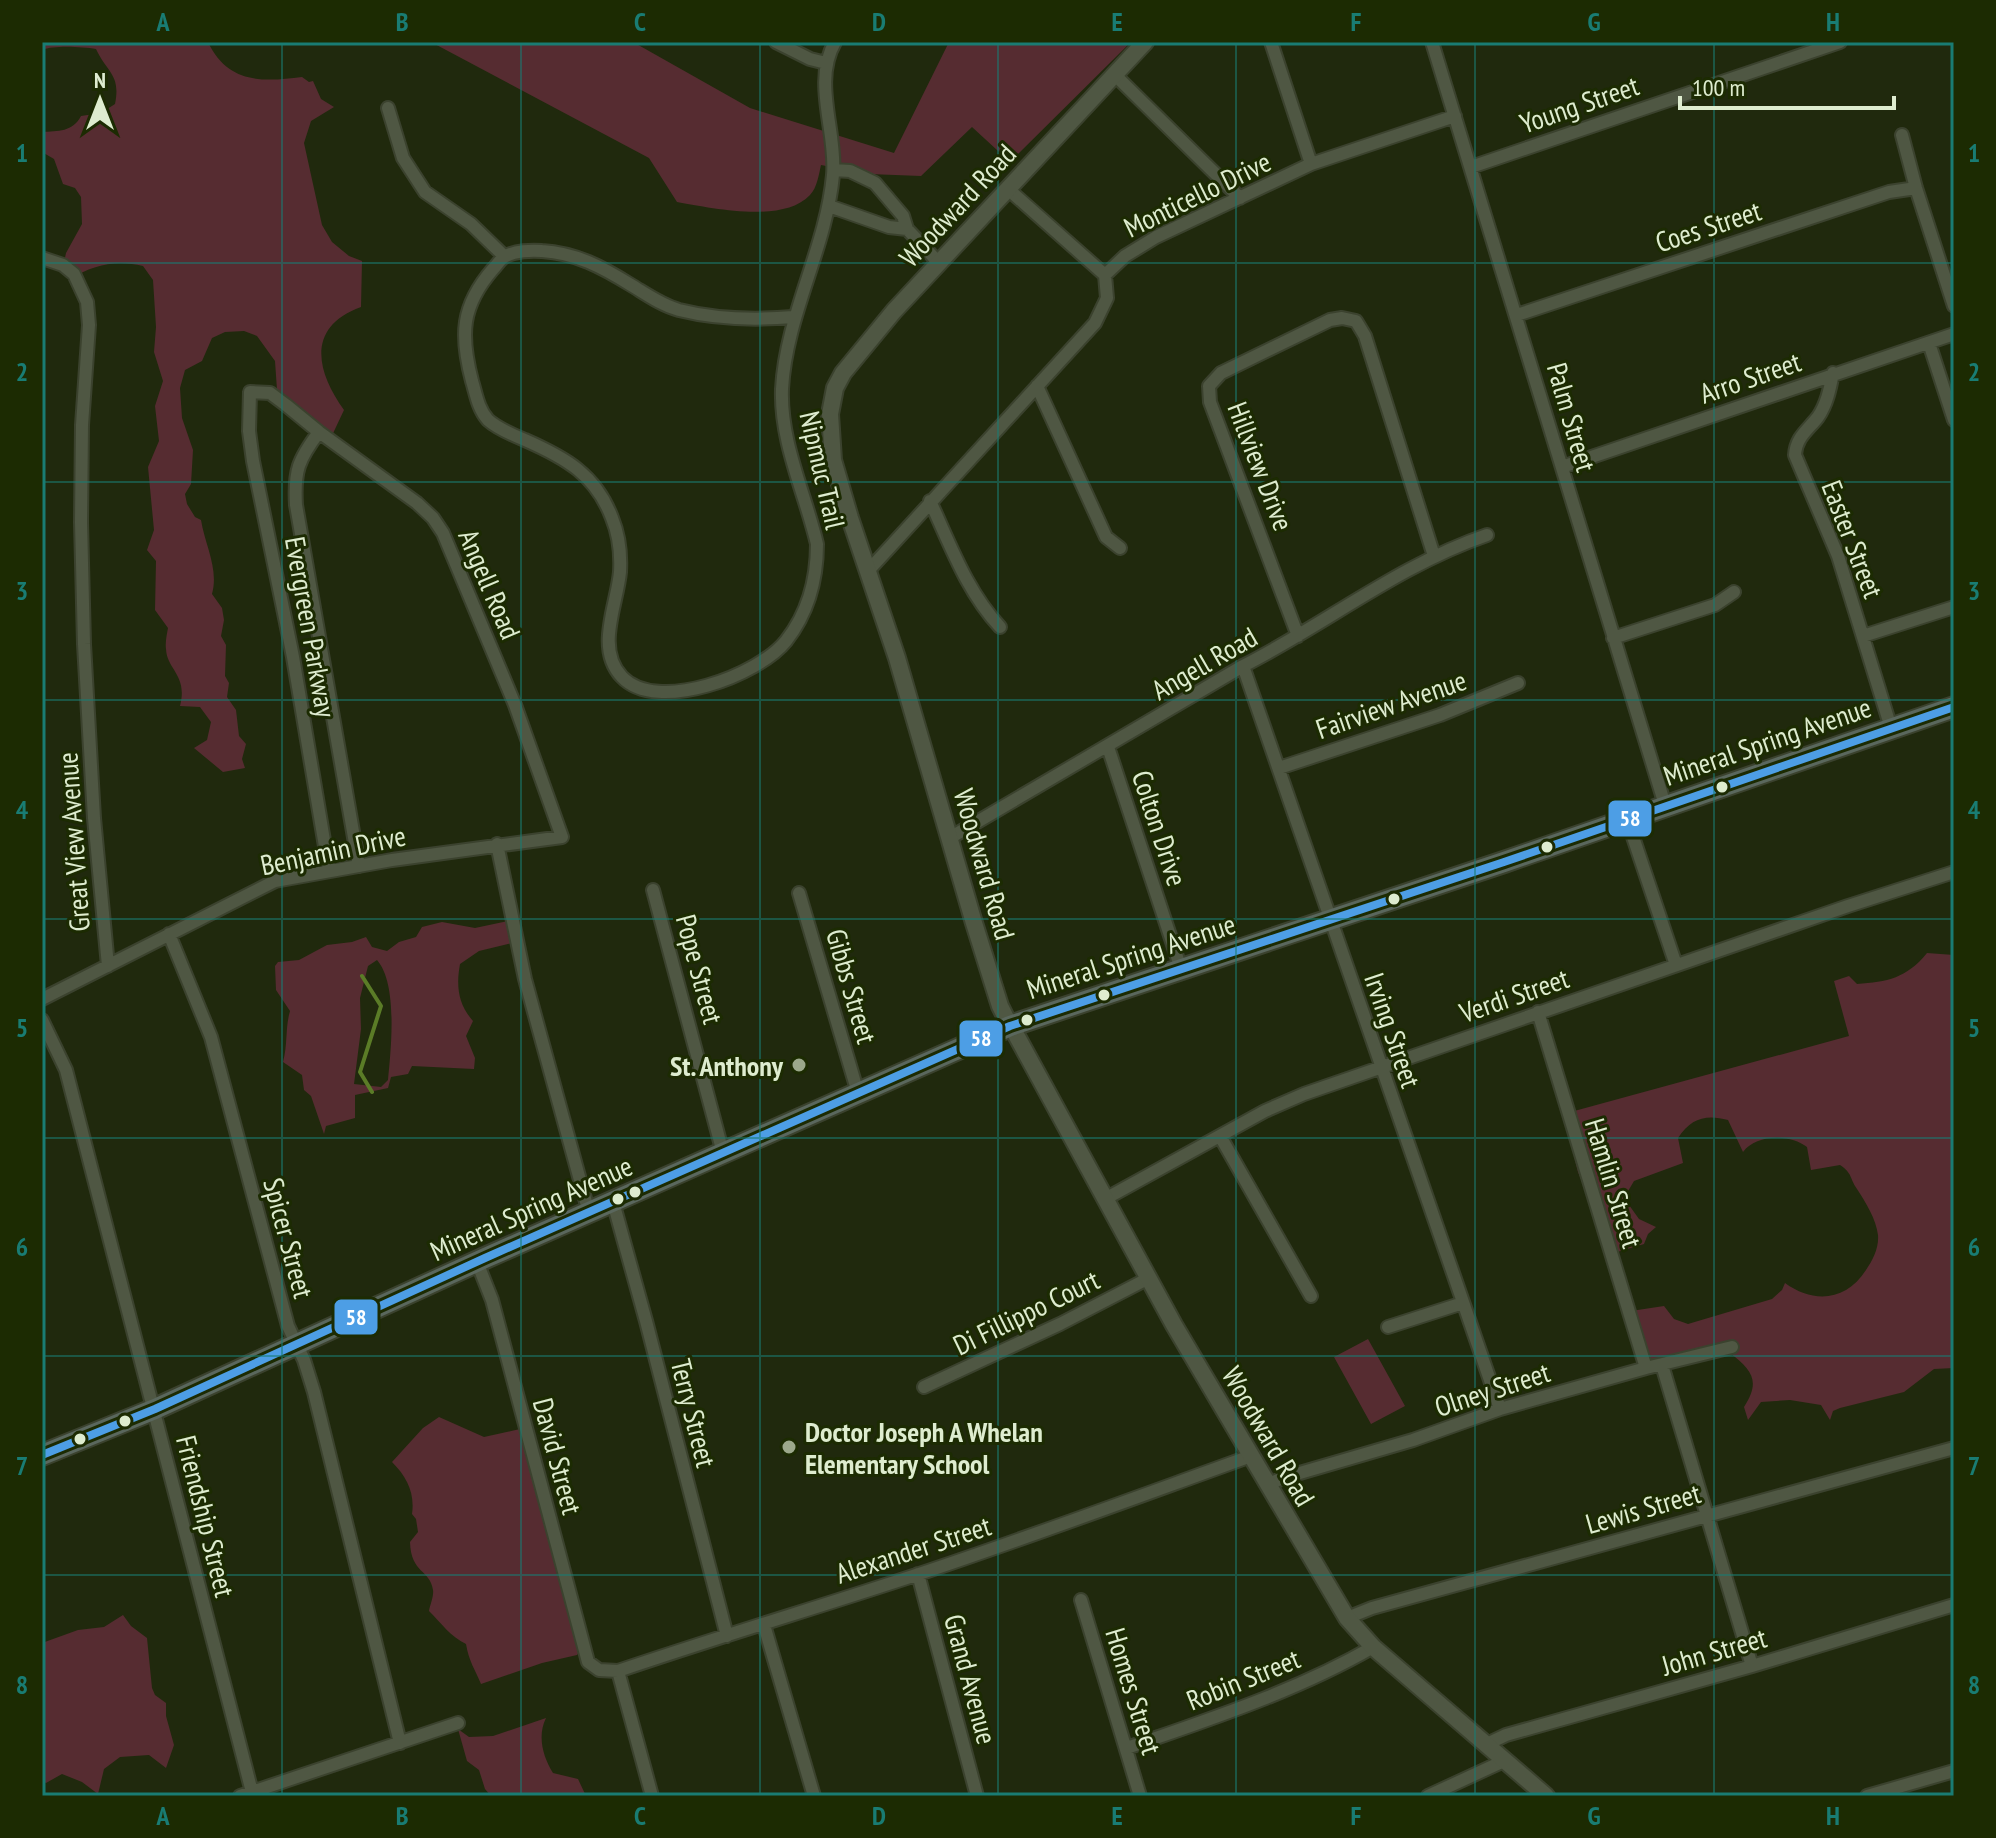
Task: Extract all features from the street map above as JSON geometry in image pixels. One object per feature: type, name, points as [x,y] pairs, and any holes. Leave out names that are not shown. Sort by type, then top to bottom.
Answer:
[{"type":"main road","name":"Mineral Spring Avenue","points":[[42,1455],[155,1409],[477,1262],[1012,1028],[1954,707]]},
{"type":"street","points":[[776,42],[810,59],[826,63]]},
{"type":"street","name":"Nipmuc Trail","points":[[504,256],[469,306],[463,328],[466,357],[479,405],[488,420],[574,464],[600,495],[612,518],[620,551],[620,573],[609,637],[613,667],[625,680],[640,687],[683,692],[708,686],[770,657],[786,641],[808,603],[817,563],[817,544],[786,435],[784,379],[793,317],[829,206],[834,170],[826,63],[835,42]]},
{"type":"street","name":"Woodward Road","points":[[1145,42],[884,323],[843,373],[835,388],[830,414],[833,460],[901,673],[998,999],[1012,1028],[1149,1278],[1347,1618],[1373,1647],[1546,1796]]},
{"type":"street","points":[[1271,42],[1311,164]]},
{"type":"street","name":"Palm Street","points":[[1432,42],[1665,805]]},
{"type":"street","name":"Young Street","points":[[1471,167],[1840,42]]},
{"type":"street","points":[[1115,75],[1240,198]]},
{"type":"street","points":[[388,108],[403,158],[425,192],[471,224],[504,256],[533,250],[577,256],[678,310],[764,319],[793,317]]},
{"type":"street","name":"Monticello Drive","points":[[868,571],[1095,323],[1107,298],[1105,275],[1125,256],[1156,237],[1311,164],[1455,116]]},
{"type":"street","points":[[1902,135],[1954,306]]},
{"type":"street","points":[[834,170],[850,171],[875,183],[903,216],[907,229],[939,263]]},
{"type":"street","name":"Coes Street","points":[[1517,315],[1875,197],[1916,188]]},
{"type":"street","points":[[1008,189],[1105,275]]},
{"type":"street","points":[[829,206],[889,227],[907,229]]},
{"type":"street","name":"Great View Avenue","points":[[42,258],[63,265],[74,274],[87,302],[89,325],[82,425],[81,522],[84,644],[94,818],[108,966]]},
{"type":"street","name":"Hillview Drive","points":[[1298,636],[1210,402],[1209,386],[1221,373],[1330,320],[1342,318],[1356,321],[1365,336],[1434,556]]},
{"type":"street","name":"Arro Street","points":[[1562,467],[1954,334]]},
{"type":"street","points":[[1929,343],[1954,420]]},
{"type":"street","name":"Easter Street","points":[[1833,373],[1825,405],[1798,440],[1795,455],[1833,544],[1891,728]]},
{"type":"street","points":[[1037,386],[1106,537],[1120,548]]},
{"type":"street","name":"Angell Road","points":[[250,392],[270,393],[433,518],[443,533],[515,705],[562,837]]},
{"type":"street","name":"Evergreen Parkway","points":[[250,392],[248,406],[253,461],[293,657],[329,870]]},
{"type":"street","name":"Evergreen Parkway","points":[[319,432],[302,454],[298,466],[295,476],[296,505],[359,866]]},
{"type":"street","points":[[930,501],[963,573],[1000,627]]},
{"type":"street","name":"Angell Road","points":[[948,839],[1411,567],[1487,535]]},
{"type":"street","points":[[1613,638],[1715,605],[1734,592]]},
{"type":"street","points":[[1863,636],[1954,607]]},
{"type":"street","name":"Irving Street","points":[[1243,666],[1500,1409]]},
{"type":"street","name":"Fairview Avenue","points":[[1279,768],[1440,715],[1518,683]]},
{"type":"street","name":"Colton Drive","points":[[1108,747],[1181,969]]},
{"type":"street","points":[[1627,819],[1676,965]]},
{"type":"street","name":"Benjamin Drive","points":[[42,999],[275,881],[497,844],[562,837]]},
{"type":"street","points":[[497,844],[525,979],[589,1213]]},
{"type":"street","name":"Verdi Street","points":[[1105,1199],[1265,1111],[1538,1012],[1954,872]]},
{"type":"street","name":"Pope Street","points":[[653,890],[723,1153]]},
{"type":"street","name":"Gibbs Street","points":[[799,893],[858,1093]]},
{"type":"street","name":"Spicer Street","points":[[169,934],[211,1037],[288,1326],[314,1392],[400,1743]]},
{"type":"street","name":"Hamlin Street","points":[[1538,1012],[1646,1368]]},
{"type":"street","name":"Friendship Street","points":[[42,1020],[66,1070],[155,1409],[248,1795]]},
{"type":"street","points":[[1220,1136],[1311,1296]]},
{"type":"street","name":"Terry Street","points":[[613,1202],[727,1636]]},
{"type":"street","name":"David Street","points":[[477,1262],[492,1300],[588,1662],[599,1670],[618,1671]]},
{"type":"street","name":"Di Fillippo Court","points":[[924,1387],[1060,1324],[1149,1278]]},
{"type":"street","points":[[1388,1327],[1463,1303]]},
{"type":"street","name":"Olney Street","points":[[1268,1484],[1413,1440],[1500,1409],[1732,1347]]},
{"type":"street","points":[[1662,1365],[1752,1666]]},
{"type":"street","name":"Lewis Street","points":[[1347,1618],[1372,1608],[1954,1448]]},
{"type":"street","name":"Alexander Street","points":[[618,1671],[918,1574],[1251,1456]]},
{"type":"street","name":"Grand Avenue","points":[[918,1574],[977,1796]]},
{"type":"street","name":"Homes Street","points":[[1081,1600],[1140,1796]]},
{"type":"street","name":"John Street","points":[[1487,1744],[1506,1735],[1954,1605]]},
{"type":"street","points":[[764,1625],[814,1796]]},
{"type":"street","name":"Robin Street","points":[[1127,1748],[1303,1681],[1373,1647]]},
{"type":"street","points":[[618,1671],[652,1796]]},
{"type":"street","points":[[248,1795],[458,1723]]},
{"type":"street","points":[[1428,1796],[1506,1760]]},
{"type":"street","points":[[1867,1796],[1954,1771]]},
{"type":"shaded area","points":[[42,42],[208,42],[216,56],[236,73],[274,80],[302,77],[313,81],[321,99],[334,107],[311,121],[304,143],[322,225],[332,242],[349,256],[362,261],[361,307],[331,326],[321,351],[327,380],[344,410],[328,444],[278,404],[275,361],[257,336],[244,331],[225,332],[212,338],[202,361],[185,370],[180,388],[182,418],[193,450],[191,484],[185,494],[195,517],[201,520],[213,566],[212,594],[222,608],[224,620],[221,636],[226,645],[227,697],[236,710],[239,736],[246,744],[242,759],[245,768],[223,772],[194,748],[207,740],[211,722],[200,707],[180,706],[181,687],[167,656],[168,628],[155,610],[156,561],[147,550],[154,530],[148,467],[159,441],[155,406],[163,381],[154,352],[153,280],[143,266],[124,263],[97,267],[71,279],[62,272],[66,253],[82,224],[81,197],[75,188],[63,184],[54,159],[42,152],[42,132],[69,128],[81,116],[101,113],[115,104],[115,80],[96,49],[61,47],[42,50]]},
{"type":"shaded area","points":[[431,42],[633,42],[750,108],[894,153],[949,42],[1131,42],[1010,162],[972,127],[921,176],[869,174],[821,165],[812,192],[798,204],[765,212],[746,212],[677,202],[649,158]]},
{"type":"shaded area","points":[[508,921],[512,943],[479,951],[460,964],[459,994],[473,1021],[466,1036],[475,1058],[474,1069],[412,1066],[408,1074],[391,1077],[388,1088],[355,1095],[355,1118],[326,1126],[324,1134],[311,1096],[304,1090],[302,1075],[283,1062],[290,1011],[276,990],[275,966],[278,962],[299,960],[327,945],[366,937],[372,947],[387,951],[399,942],[416,937],[422,927],[442,922],[475,928]],"holes":[[[377,960],[384,971],[392,1017],[388,1080],[381,1087],[354,1084],[361,1029],[360,998],[368,966]]]},
{"type":"shaded area","points":[[1927,953],[1954,955],[1954,1368],[1934,1369],[1904,1392],[1840,1408],[1833,1411],[1830,1420],[1821,1405],[1790,1400],[1761,1402],[1748,1420],[1744,1407],[1752,1390],[1752,1377],[1730,1353],[1646,1371],[1631,1311],[1664,1306],[1674,1319],[1688,1324],[1772,1299],[1785,1283],[1807,1294],[1829,1296],[1839,1293],[1858,1280],[1873,1258],[1878,1240],[1875,1223],[1849,1173],[1840,1165],[1811,1170],[1807,1147],[1783,1138],[1764,1139],[1743,1152],[1728,1120],[1713,1117],[1694,1122],[1678,1138],[1683,1163],[1634,1181],[1624,1198],[1639,1219],[1656,1227],[1648,1234],[1644,1244],[1611,1254],[1578,1172],[1564,1116],[1849,1036],[1834,981],[1849,976],[1857,984],[1887,980],[1912,968]]},
{"type":"shaded area","points":[[1368,1339],[1405,1406],[1371,1424],[1334,1357]]},
{"type":"shaded area","points":[[439,1417],[484,1437],[520,1429],[579,1652],[577,1655],[542,1663],[481,1684],[466,1644],[451,1634],[429,1611],[433,1592],[431,1583],[417,1566],[411,1552],[410,1542],[418,1532],[412,1514],[411,1492],[392,1462],[423,1428]]},
{"type":"shaded area","points":[[123,1615],[131,1626],[147,1638],[152,1688],[155,1695],[166,1703],[166,1716],[174,1745],[166,1768],[149,1755],[120,1757],[104,1769],[98,1794],[82,1782],[62,1774],[46,1783],[42,1781],[42,1643],[78,1630],[104,1627]]},
{"type":"shaded area","points":[[546,1718],[542,1739],[549,1767],[553,1773],[578,1779],[586,1796],[491,1796],[485,1789],[479,1770],[467,1761],[458,1729],[469,1737],[493,1736]]},
{"type":"waterway","points":[[362,976],[381,1006],[360,1072],[372,1092]]},
{"type":"transit line","name":"58","points":[[42,1455],[155,1409],[485,1258],[1010,1026],[1504,862],[1954,707]]},
{"type":"place","name":"St. Anthony","points":[[799,1065]]},
{"type":"place","name":"Doctor Joseph A Whelan Elementary School","points":[[789,1447]]}]
